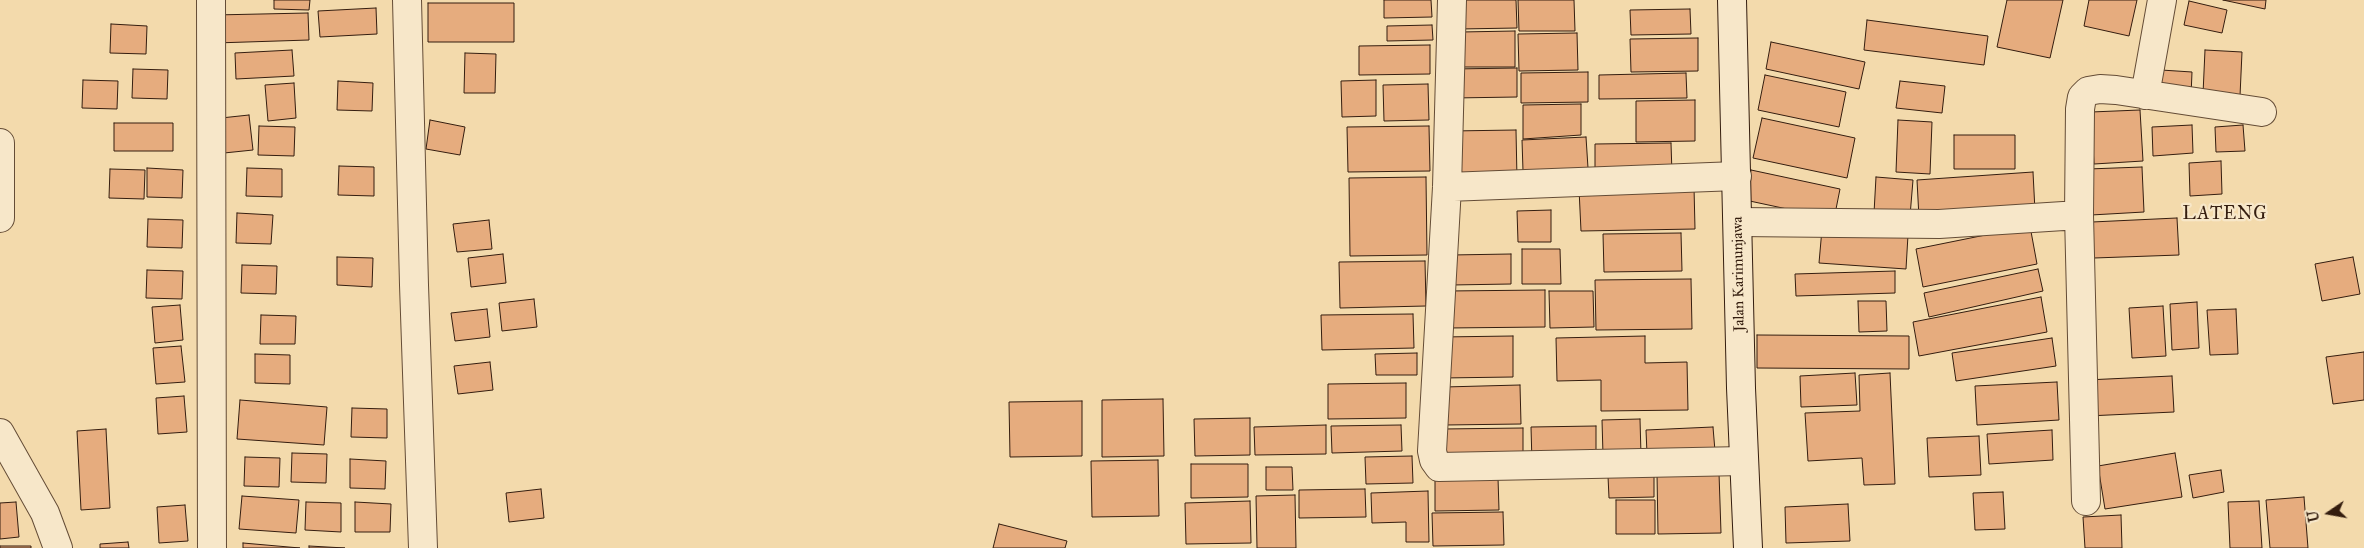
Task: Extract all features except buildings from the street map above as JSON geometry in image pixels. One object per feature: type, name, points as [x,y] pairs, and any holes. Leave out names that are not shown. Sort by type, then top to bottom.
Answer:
[{"type":"street","points":[[211,0],[212,548]]},
{"type":"street","points":[[407,0],[423,548]]},
{"type":"street","points":[[1452,0],[1447,187],[1432,451],[1439,467],[1744,461]]},
{"type":"street","name":"Jalan Karimunjawa","points":[[1732,0],[1748,548]]},
{"type":"street","points":[[2145,95],[2162,0]]},
{"type":"street","points":[[2086,501],[2078,215],[2079,124],[2082,97],[2088,90],[2100,89],[2262,112]]},
{"type":"street","points":[[0,143],[0,218]]},
{"type":"street","points":[[1447,187],[1737,176]]},
{"type":"street","points":[[1738,222],[1939,224],[2078,215]]},
{"type":"street","points":[[0,433],[44,513],[58,548]]},
{"type":"district","name":"LATENG","points":[[2225,215]]}]
